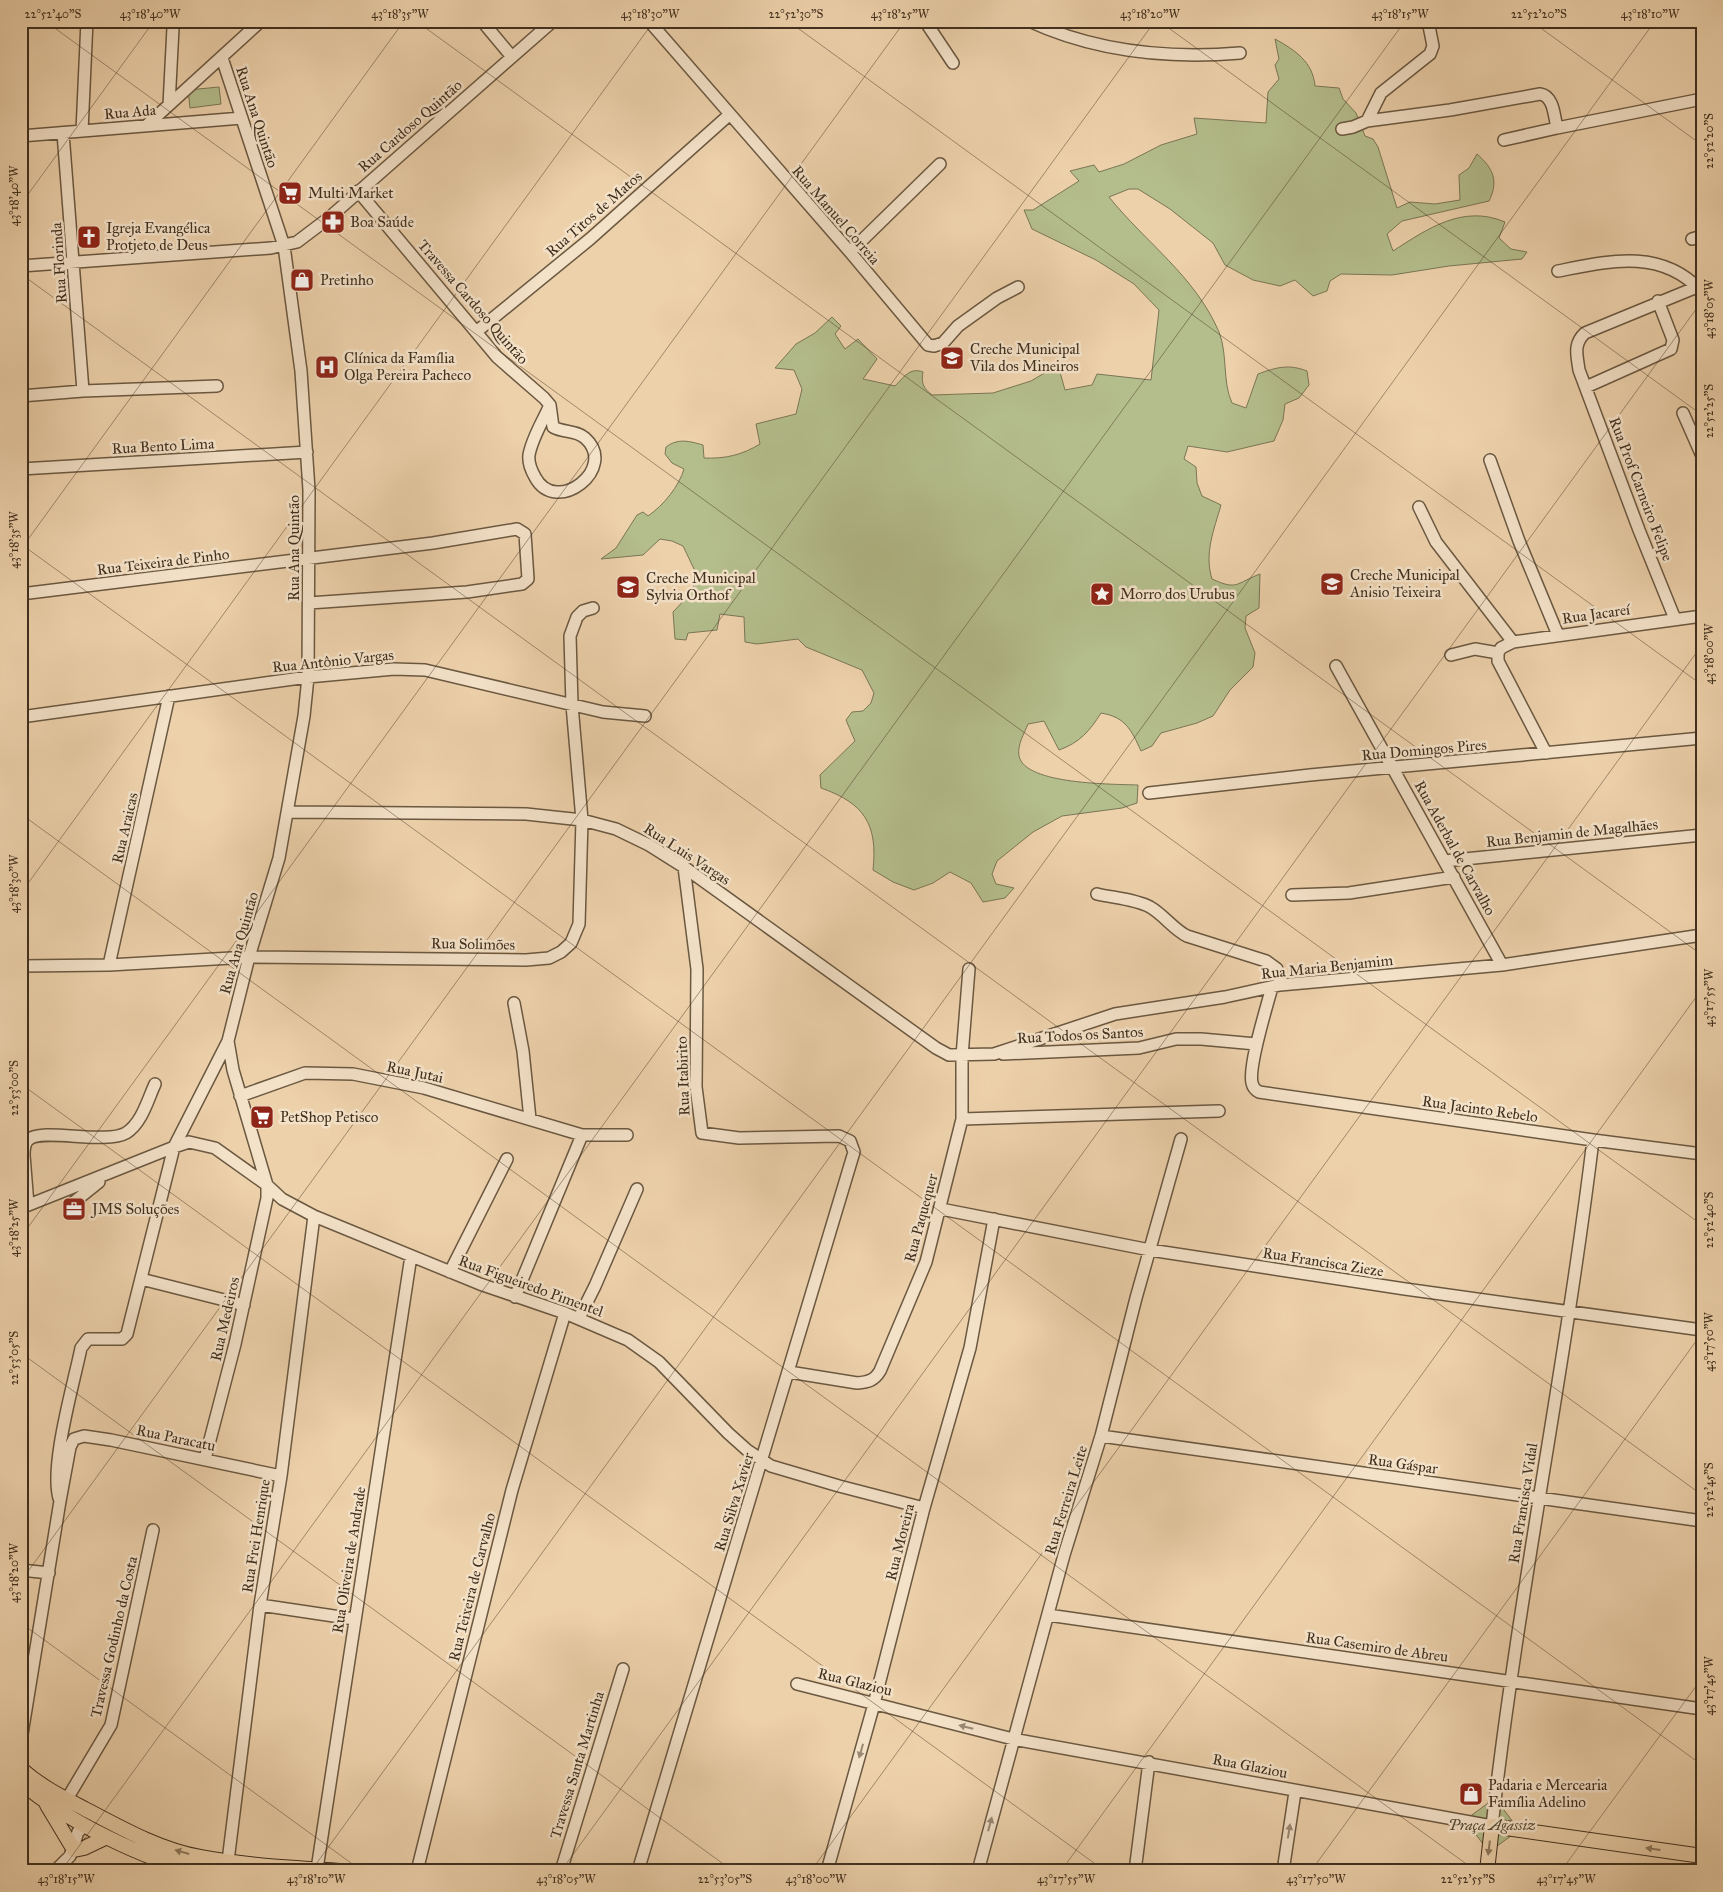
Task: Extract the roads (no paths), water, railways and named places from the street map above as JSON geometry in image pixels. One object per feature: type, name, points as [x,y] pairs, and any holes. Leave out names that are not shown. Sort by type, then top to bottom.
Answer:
[{"type":"main road","points":[[21,1769],[36,1783],[117,1826],[173,1850],[199,1857],[228,1861],[344,1871]]},
{"type":"main road","points":[[21,1782],[45,1802],[107,1837],[170,1862],[200,1871]]},
{"type":"main road","points":[[45,1802],[74,1850],[84,1848],[107,1837]]},
{"type":"main road","points":[[85,1825],[92,1822],[117,1826]]},
{"type":"main road","name":"Rua Glaziou","points":[[1492,1826],[1702,1856]]},
{"type":"main road","name":"Rua Francisca Vidal","points":[[1487,1871],[1492,1826]]},
{"type":"street","points":[[82,131],[87,21]]},
{"type":"street","points":[[147,125],[260,21]]},
{"type":"street","points":[[482,21],[512,57]]},
{"type":"street","name":"Rua Cardoso Quintão","points":[[21,266],[284,246],[297,242],[310,234],[553,21]]},
{"type":"street","name":"Rua Manuel Correia","points":[[650,21],[729,115],[850,252],[922,340],[934,346],[943,343],[958,326],[1018,287]]},
{"type":"street","points":[[925,21],[953,63]]},
{"type":"street","points":[[1029,21],[1117,49],[1156,55],[1183,56],[1240,53]]},
{"type":"street","points":[[1367,122],[1381,93],[1430,54],[1433,46],[1428,21]]},
{"type":"street","points":[[169,105],[173,28]]},
{"type":"street","name":"Rua Ana Quintão","points":[[222,58],[284,246],[301,371],[307,452],[309,603],[308,677],[288,812],[279,858],[249,958],[228,1041]]},
{"type":"street","points":[[1342,129],[1353,128],[1367,122],[1540,94],[1548,96],[1550,100],[1557,128]]},
{"type":"street","points":[[1504,140],[1702,99]]},
{"type":"street","name":"Rua Titos de Matos","points":[[476,332],[590,239],[729,115]]},
{"type":"street","name":"Rua Ada","points":[[21,136],[242,118]]},
{"type":"street","name":"Rua Florinda","points":[[63,133],[84,391]]},
{"type":"street","points":[[850,252],[940,164]]},
{"type":"street","name":"Travessa Cardoso Quintão","points":[[358,191],[497,357],[535,389],[550,405]]},
{"type":"street","points":[[1558,271],[1624,260],[1643,262],[1666,267],[1681,274],[1699,289]]},
{"type":"street","name":"Rua Prof Carneiro Felipe","points":[[1675,619],[1638,530],[1579,370],[1577,344],[1585,333],[1658,301],[1699,289]]},
{"type":"street","points":[[1586,387],[1671,349],[1673,340],[1658,301]]},
{"type":"street","points":[[21,396],[84,391],[217,386]]},
{"type":"street","points":[[550,405],[553,427],[559,430],[577,432],[586,439],[592,447],[595,462],[586,481],[575,488],[560,493],[549,490],[538,482],[531,470],[529,458],[531,448],[550,405]]},
{"type":"street","points":[[1683,413],[1702,456]]},
{"type":"street","name":"Rua Bento Lima","points":[[21,469],[307,452]]},
{"type":"street","points":[[1490,460],[1519,541],[1558,634]]},
{"type":"street","points":[[1419,507],[1436,542],[1513,642]]},
{"type":"street","name":"Rua Teixeira de Pinho","points":[[21,594],[433,543],[518,529],[525,534],[528,579],[522,584],[467,592],[309,603]]},
{"type":"street","name":"Rua Solimões","points":[[21,966],[109,965],[249,958],[526,960],[549,958],[561,952],[571,943],[579,924],[582,820],[572,705],[570,636],[577,617],[583,611],[593,608]]},
{"type":"street","name":"Rua Jacareí","points":[[1498,652],[1501,648],[1513,642],[1558,634],[1702,616]]},
{"type":"street","points":[[1451,655],[1475,649],[1498,652],[1498,661],[1546,754]]},
{"type":"street","name":"Rua Aderbal de Carvalho","points":[[1336,666],[1502,965]]},
{"type":"street","name":"Rua Antônio Vargas","points":[[21,717],[308,677],[394,669],[424,670],[603,712],[646,716]]},
{"type":"street","name":"Rua Araicas","points":[[109,965],[169,696]]},
{"type":"street","name":"Rua Domingos Pires","points":[[1149,793],[1310,775],[1702,738]]},
{"type":"street","name":"Rua Luis Vargas","points":[[288,812],[526,814],[582,820],[616,829],[684,867],[936,1048],[949,1055],[962,1056]]},
{"type":"street","name":"Rua Benjamin de Magalhães","points":[[1445,861],[1702,835]]},
{"type":"street","name":"Rua Itabirito","points":[[684,867],[697,969],[696,1087],[702,1133],[739,1138],[839,1136],[850,1141]]},
{"type":"street","points":[[1292,895],[1349,893],[1454,877]]},
{"type":"street","points":[[1097,894],[1152,908],[1178,932],[1266,961],[1277,969],[1276,986],[1256,1044]]},
{"type":"street","name":"Rua Maria Benjamim","points":[[962,1056],[994,1054],[1115,1014],[1225,997],[1276,986],[1502,965],[1702,935]]},
{"type":"street","name":"Rua Paquequer","points":[[789,1372],[857,1383],[875,1379],[917,1287],[941,1209],[962,1120],[962,1056],[969,969]]},
{"type":"street","points":[[514,1003],[523,1051],[530,1119]]},
{"type":"street","name":"Rua Todos os Santos","points":[[994,1054],[1139,1048],[1182,1038],[1256,1044]]},
{"type":"street","points":[[228,1041],[240,1096],[267,1185]]},
{"type":"street","points":[[21,1740],[60,1501],[56,1491],[57,1463],[81,1348],[85,1340],[96,1337],[122,1339],[127,1334],[174,1147],[228,1041]]},
{"type":"street","name":"Rua Jacinto Rebelo","points":[[1256,1044],[1251,1080],[1255,1089],[1264,1094],[1702,1154]]},
{"type":"street","name":"Rua Jutai","points":[[240,1096],[305,1073],[352,1074],[424,1088],[582,1135],[627,1135]]},
{"type":"street","points":[[25,1207],[27,1181],[24,1147],[28,1140],[39,1136],[119,1136],[126,1133],[137,1122],[155,1084]]},
{"type":"street","points":[[962,1120],[1219,1111]]},
{"type":"street","points":[[515,1297],[582,1135]]},
{"type":"street","name":"Rua Ferreira Leite","points":[[978,1871],[1064,1555],[1101,1436],[1181,1139]]},
{"type":"street","name":"Rua Francisca Vidal","points":[[1492,1826],[1539,1498],[1570,1311],[1593,1140]]},
{"type":"street","name":"Rua Silva Xavier","points":[[638,1871],[854,1152],[850,1141]]},
{"type":"street","name":"Rua Figueiredo Pimentel","points":[[25,1207],[190,1142],[215,1148],[267,1185],[282,1199],[314,1216],[515,1297],[565,1312],[628,1340],[659,1362],[728,1433],[762,1460],[781,1470],[924,1508]]},
{"type":"street","points":[[450,1272],[507,1159]]},
{"type":"street","name":"Rua Figueiredo Pimentel","points":[[74,1202],[110,1173]]},
{"type":"street","name":"Rua Medeiros","points":[[205,1459],[244,1305],[263,1218],[267,1185]]},
{"type":"street","points":[[579,1318],[637,1189]]},
{"type":"street","name":"Rua Francisca Zieze","points":[[941,1209],[1150,1250],[1405,1290],[1702,1330]]},
{"type":"street","name":"Rua Frei Henrique","points":[[228,1861],[260,1606],[281,1476],[314,1216]]},
{"type":"street","name":"Rua Moreira","points":[[826,1871],[874,1704],[924,1508],[970,1348],[994,1219]]},
{"type":"street","name":"Rua Oliveira de Andrade","points":[[317,1869],[411,1256]]},
{"type":"street","points":[[141,1279],[244,1305]]},
{"type":"street","name":"Rua Teixeira de Carvalho","points":[[417,1871],[516,1474],[565,1312]]},
{"type":"street","name":"Rua Paracatu","points":[[60,1501],[70,1447],[74,1438],[84,1436],[205,1459],[281,1476]]},
{"type":"street","name":"Rua Gáspar","points":[[1101,1436],[1702,1521]]},
{"type":"street","name":"Travessa Godinho da Costa","points":[[67,1799],[111,1725],[153,1530]]},
{"type":"street","points":[[21,1570],[49,1573]]},
{"type":"street","points":[[260,1606],[354,1619]]},
{"type":"street","name":"Rua Casemiro de Abreu","points":[[1048,1615],[1702,1709]]},
{"type":"street","name":"Travessa Santa Martinha","points":[[560,1871],[623,1668]]},
{"type":"street","name":"Rua Glaziou","points":[[797,1684],[1013,1739],[1149,1762],[1295,1792],[1492,1826]]},
{"type":"street","points":[[1135,1871],[1149,1762]]},
{"type":"street","points":[[1283,1871],[1295,1792]]},
{"type":"street","points":[[55,1871],[74,1850],[78,1832],[85,1825]]},
{"type":"place","name":"Multi Market","points":[[290,193]]},
{"type":"place","name":"Boa Saúde","points":[[333,222]]},
{"type":"place","name":"Igreja Evangélica Protjeto de Deus","points":[[89,237]]},
{"type":"place","name":"Pretinho","points":[[302,280]]},
{"type":"place","name":"Creche Municipal Vila dos Mineiros","points":[[952,358]]},
{"type":"place","name":"Clínica da Família Olga Pereira Pacheco","points":[[327,367]]},
{"type":"place","name":"Creche Municipal An¡sio Teixeira","points":[[1332,584]]},
{"type":"place","name":"Creche Municipal Sylvia Orthof","points":[[628,587]]},
{"type":"place","name":"Morro dos Urubus","points":[[1102,594]]},
{"type":"place","name":"PetShop Petisco","points":[[262,1117]]},
{"type":"place","name":"JMS Soluções","points":[[74,1209]]},
{"type":"place","name":"Padaria e Mercearia Família Adelino","points":[[1471,1794]]},
{"type":"park label","name":"Praça Agassiz","points":[[1492,1825]]}]
